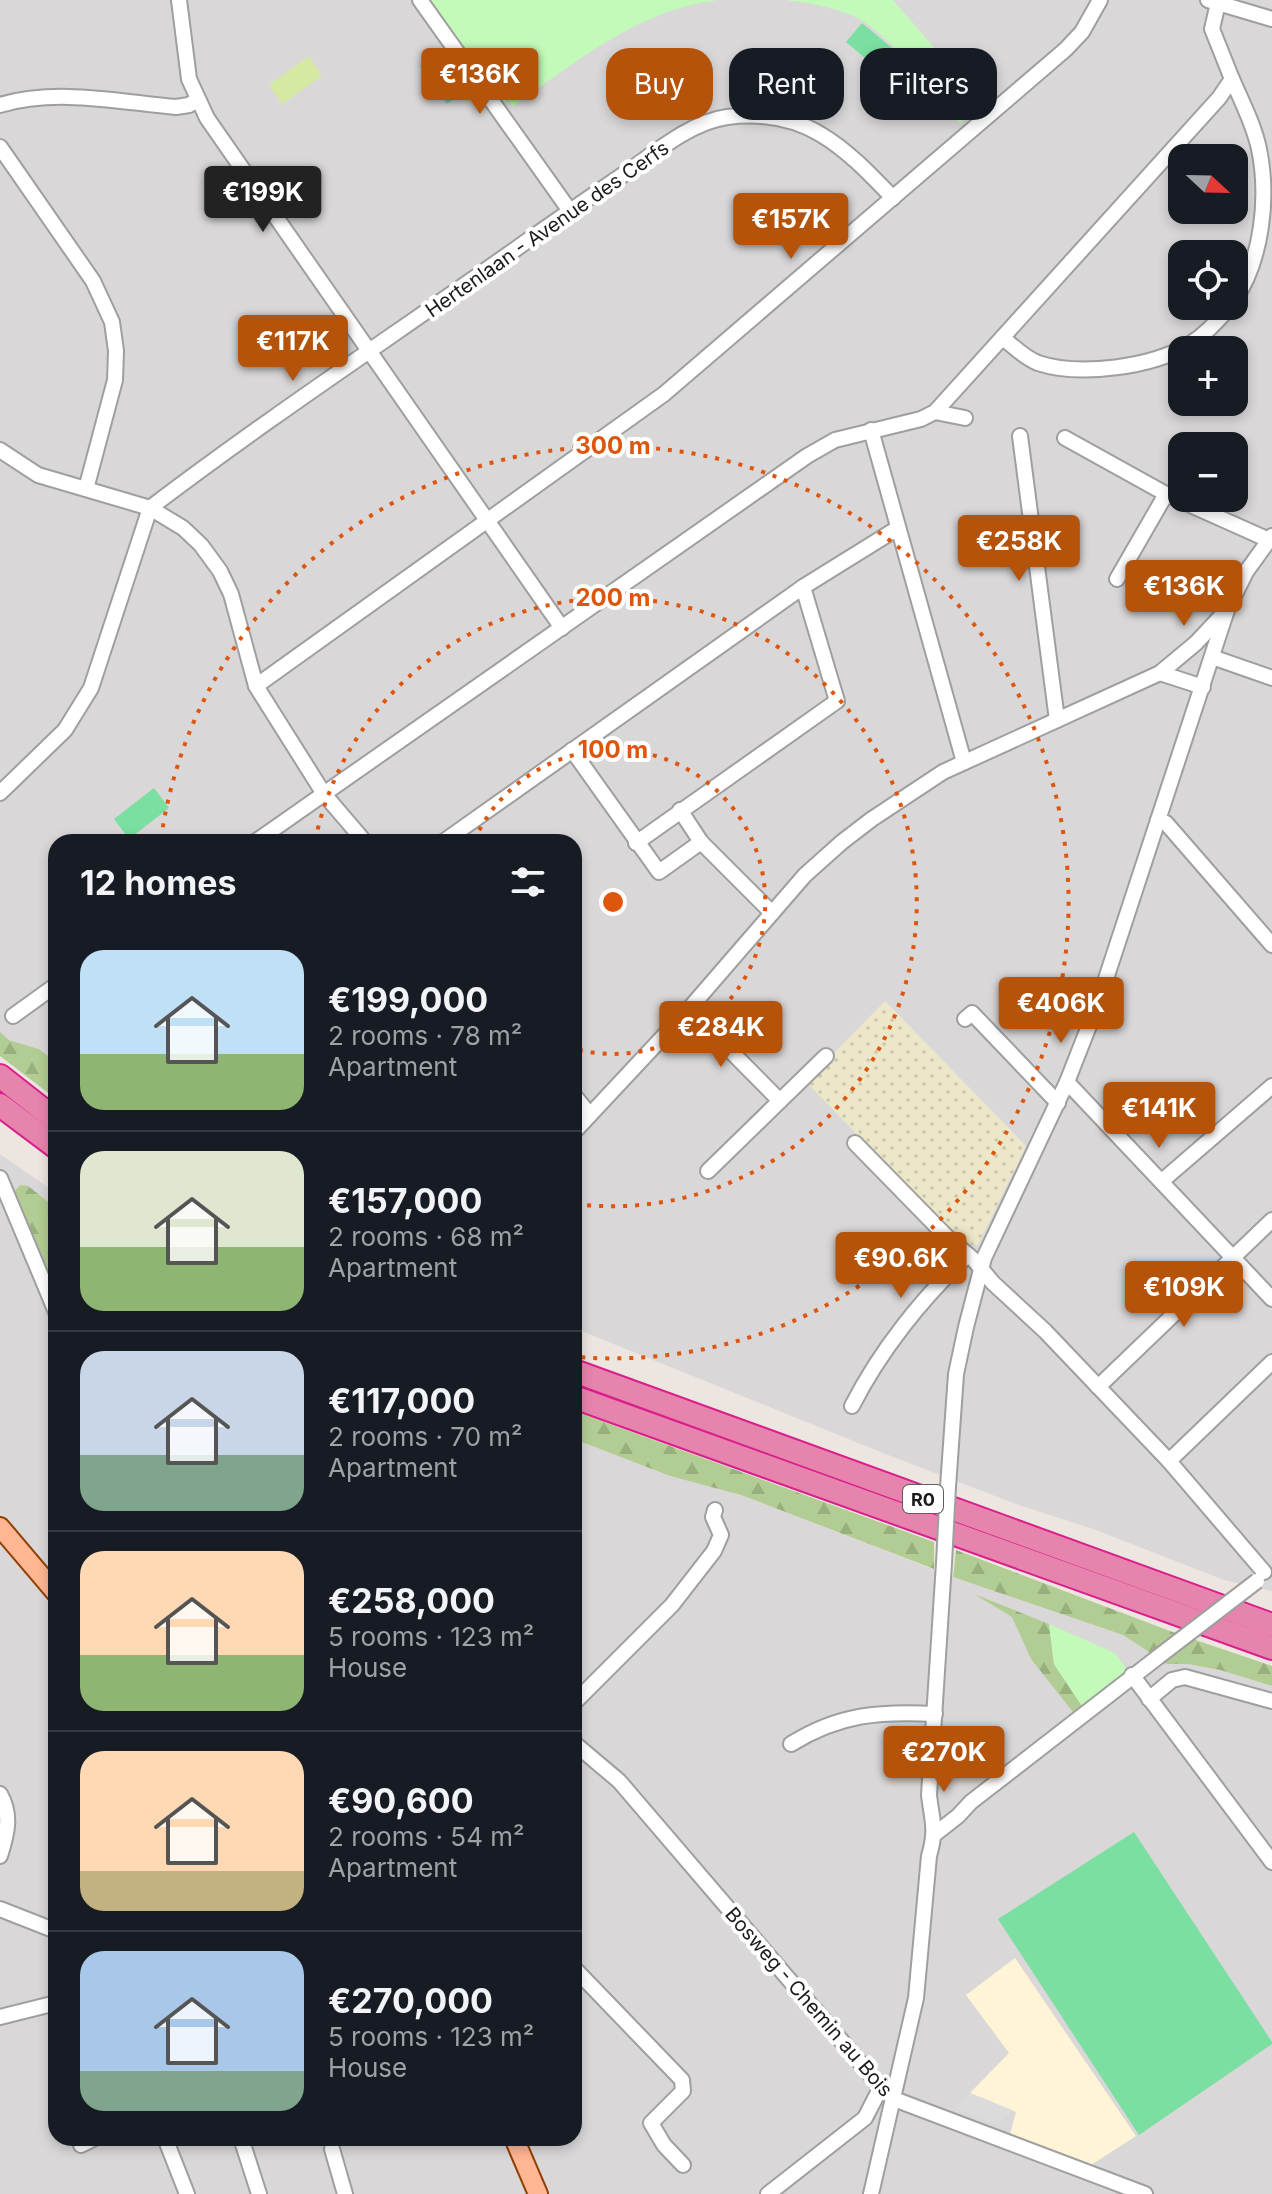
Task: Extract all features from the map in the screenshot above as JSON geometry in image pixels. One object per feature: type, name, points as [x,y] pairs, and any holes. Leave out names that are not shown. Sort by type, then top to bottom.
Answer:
[{"type":"highway","points":[[0,1076],[48,1114]]},
{"type":"highway","points":[[0,1105],[48,1141]]},
{"type":"highway","name":"R0","points":[[582,1374],[1272,1625]]},
{"type":"highway","name":"R0","points":[[582,1400],[1272,1648]]},
{"type":"main road","points":[[0,1527],[48,1584]]},
{"type":"main road","points":[[517,2146],[538,2194]]},
{"type":"street","points":[[179,0],[189,79],[218,136],[562,628]]},
{"type":"street","points":[[420,0],[570,211]]},
{"type":"street","points":[[256,686],[664,394],[1066,49],[1082,32],[1100,0]]},
{"type":"street","points":[[1248,275],[1266,228],[1258,148],[1212,29],[1213,2],[1272,19]]},
{"type":"street","points":[[266,834],[807,456],[835,440],[909,422],[935,412],[1219,98],[1232,79]]},
{"type":"street","points":[[0,105],[32,97],[176,107],[197,100]]},
{"type":"street","name":"Hertenlaan - Avenue des Cerfs","points":[[150,508],[570,211],[686,133],[723,118],[779,118],[828,138],[850,153],[893,198]]},
{"type":"street","points":[[0,147],[93,281],[112,322],[116,351],[115,380],[86,489]]},
{"type":"street","points":[[1003,338],[1040,364],[1076,368],[1116,366],[1178,350],[1203,334],[1217,320]]},
{"type":"street","points":[[935,412],[965,418]]},
{"type":"street","points":[[871,430],[964,762]]},
{"type":"street","points":[[1020,436],[1057,720]]},
{"type":"street","points":[[871,2194],[916,1998],[929,1856],[935,1827],[929,1795],[956,1374],[981,1270],[1058,1103],[1098,1003],[1227,610],[1246,572],[1270,538],[1166,494],[1065,438]]},
{"type":"street","points":[[0,450],[38,475],[150,508],[190,534],[220,571],[231,594],[256,686],[324,794],[358,834]]},
{"type":"street","points":[[1117,579],[1166,494]]},
{"type":"street","points":[[0,793],[65,730],[91,688],[150,508]]},
{"type":"street","points":[[454,834],[803,587],[898,528]]},
{"type":"street","points":[[636,843],[837,701],[803,587]]},
{"type":"street","points":[[582,1124],[689,1009],[805,875],[852,834],[921,785],[964,762],[1160,673],[1196,643],[1227,610]]},
{"type":"street","points":[[1212,657],[1272,678]]},
{"type":"street","points":[[1160,673],[1203,687]]},
{"type":"street","points":[[572,750],[659,872],[701,842]]},
{"type":"street","points":[[680,810],[701,842],[772,913]]},
{"type":"street","points":[[1158,820],[1166,823],[1272,945]]},
{"type":"street","points":[[13,1016],[48,991]]},
{"type":"street","points":[[689,1009],[780,1101]]},
{"type":"street","points":[[965,1019],[972,1013],[1058,1103]]},
{"type":"street","points":[[708,1171],[826,1056]]},
{"type":"street","points":[[1067,1082],[1272,1299]]},
{"type":"street","points":[[1162,1181],[1272,1086]]},
{"type":"street","points":[[582,1105],[590,1115]]},
{"type":"street","points":[[855,1143],[1045,1331],[1169,1461],[1264,1573],[971,1802],[958,1816],[935,1827]]},
{"type":"street","points":[[0,1178],[48,1293]]},
{"type":"street","points":[[1098,1387],[1272,1220]]},
{"type":"street","points":[[852,1406],[868,1375],[911,1318],[968,1255]]},
{"type":"street","points":[[1169,1461],[1272,1362]]},
{"type":"street","points":[[582,1695],[656,1622],[714,1551],[721,1535],[713,1517],[715,1510]]},
{"type":"street","points":[[1132,1675],[1272,1862]]},
{"type":"street","points":[[1149,1699],[1172,1680],[1185,1677],[1272,1701]]},
{"type":"street","points":[[791,1744],[815,1730],[862,1715],[893,1712],[935,1714]]},
{"type":"street","name":"Bosweg - Chemin au Bois","points":[[582,1750],[619,1781],[894,2099],[1145,2194]]},
{"type":"street","points":[[0,1794],[6,1804],[9,1830],[0,1856]]},
{"type":"street","points":[[0,1909],[48,1928]]},
{"type":"street","points":[[582,1976],[682,2080],[683,2091],[651,2123],[664,2145],[683,2165]]},
{"type":"street","points":[[0,2017],[48,2005]]},
{"type":"street","points":[[768,2194],[865,2118],[881,2087]]},
{"type":"street","points":[[168,2146],[187,2194]]},
{"type":"street","points":[[244,2146],[259,2194]]},
{"type":"street","points":[[332,2149],[345,2194]]},
{"type":"shaded area","points":[[0,0],[1272,0],[1272,1591],[1224,1580],[1096,1530],[1016,1504],[582,1331],[582,834],[48,834],[48,1056],[39,1049],[9,1040],[0,1032]]},
{"type":"shaded area","points":[[885,1001],[1026,1146],[978,1245],[968,1244],[953,1233],[810,1086],[808,1080]]},
{"type":"shaded area","points":[[0,1154],[48,1187],[48,2146],[582,2146],[582,1442],[670,1476],[741,1495],[953,1577],[1123,1635],[1167,1664],[1220,1670],[1272,1686],[1272,2194],[0,2194]]},
{"type":"shaded area","points":[[1015,1958],[1136,2136],[1091,2165],[1010,2134],[1016,2112],[970,2093],[1009,2053],[966,1995]]},
{"type":"shaded area","points":[[970,2093],[1012,2110],[1010,2115],[996,2125],[954,2108]]},
{"type":"green space","points":[[427,0],[718,0],[689,5],[635,26],[584,56],[512,107],[508,100],[501,105]]},
{"type":"green space","points":[[785,0],[893,0],[935,48],[895,48],[851,15]]},
{"type":"green space","points":[[862,23],[892,48],[860,48],[860,54],[846,42]]},
{"type":"green space","points":[[439,52],[466,90],[447,104],[420,66]]},
{"type":"green space","points":[[309,56],[322,76],[282,104],[269,85]]},
{"type":"green space","points":[[154,788],[169,808],[135,834],[125,834],[114,819]]},
{"type":"green space","points":[[0,1032],[9,1040],[39,1049],[48,1056],[48,1093],[0,1056]]},
{"type":"green space","points":[[20,1185],[28,1186],[48,1202],[48,1276],[17,1200],[15,1191]]},
{"type":"green space","points":[[582,1414],[934,1542],[934,1569],[741,1495],[670,1476],[582,1442]]},
{"type":"green space","points":[[956,1550],[1272,1666],[1272,1686],[1220,1670],[1167,1664],[1123,1635],[953,1577]]},
{"type":"green space","points":[[974,1594],[1049,1624],[1054,1664],[1082,1706],[1073,1712],[1031,1659],[1012,1617]]},
{"type":"green space","points":[[1049,1624],[1115,1653],[1128,1671],[1082,1706],[1054,1664]]},
{"type":"green space","points":[[1134,1832],[1272,2042],[1139,2135],[998,1919]]}]
